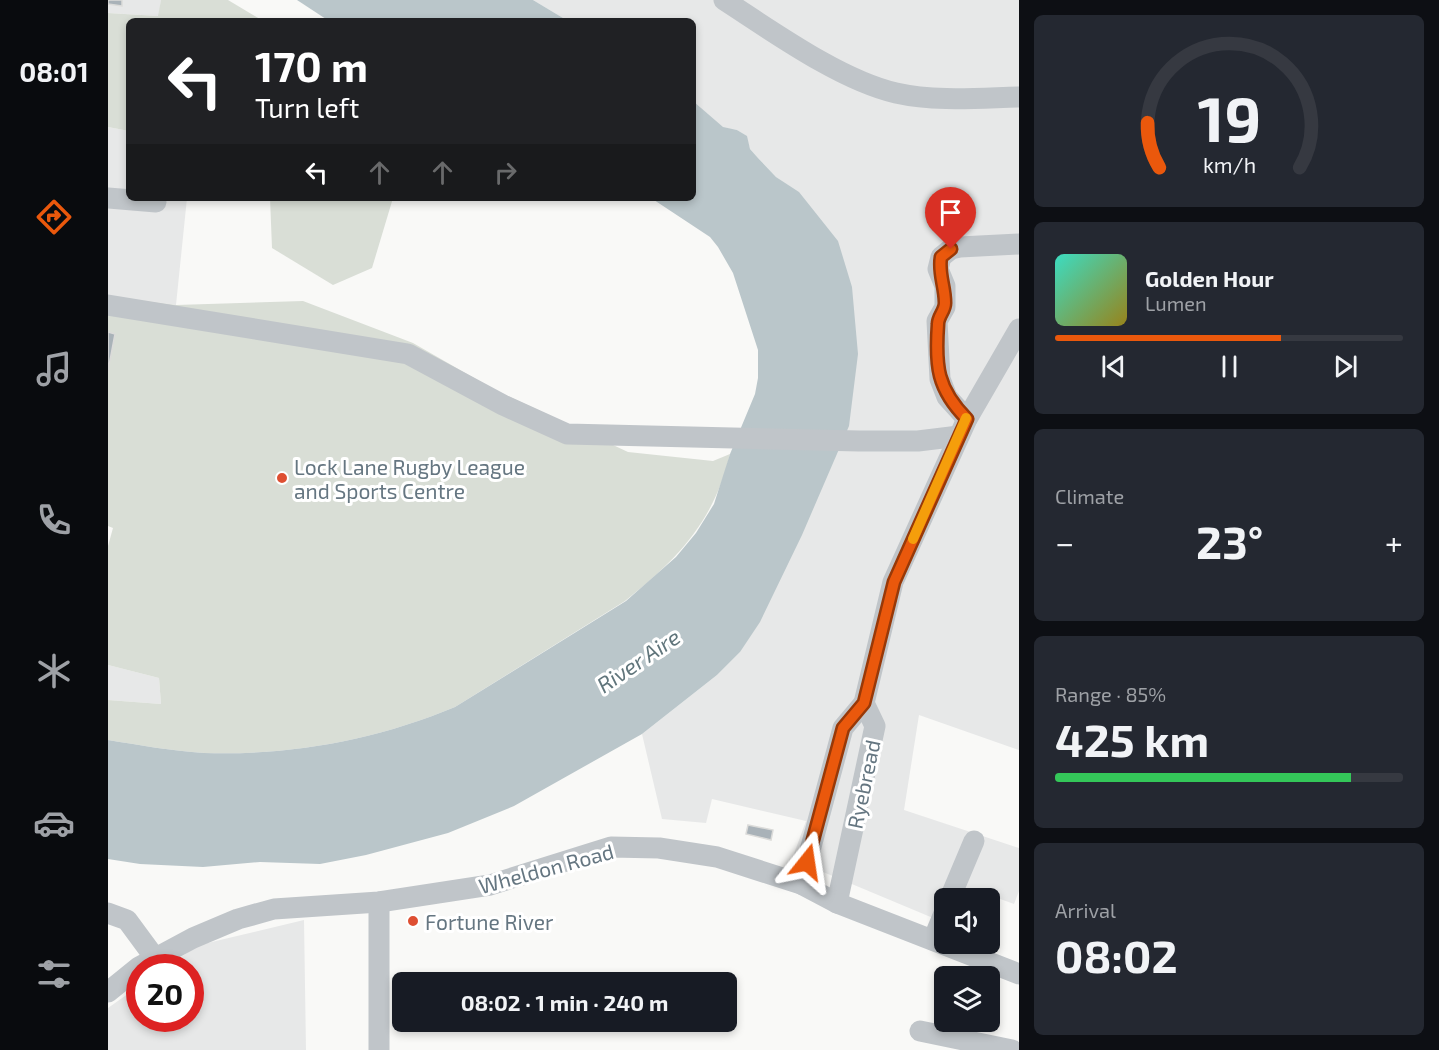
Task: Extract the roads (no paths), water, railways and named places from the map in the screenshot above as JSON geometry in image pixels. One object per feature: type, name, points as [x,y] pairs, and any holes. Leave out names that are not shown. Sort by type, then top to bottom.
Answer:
[{"type":"street","points":[[724,0],[836,68],[861,81],[896,93],[936,98],[1019,97]]},
{"type":"street","points":[[108,198],[126,200]]},
{"type":"street","points":[[144,201],[156,202]]},
{"type":"street","points":[[108,305],[408,354],[503,405],[567,434],[918,441],[963,428],[940,379],[938,321],[945,307],[945,286],[939,269],[941,257],[951,249],[960,247],[1019,244]]},
{"type":"street","name":"Ryebread","points":[[801,884],[843,728],[864,703],[894,582],[963,428],[1019,329]]},
{"type":"street","name":"Ryebread","points":[[837,903],[875,726],[864,703]]},
{"type":"street","points":[[954,888],[974,841]]},
{"type":"street","name":"Wheldon Road","points":[[163,954],[211,931],[274,909],[379,902],[490,885],[557,862],[611,847],[659,848],[717,857],[801,884],[837,903],[1019,974]]},
{"type":"street","points":[[379,902],[379,1050]]},
{"type":"street","points":[[108,913],[127,920],[152,954]]},
{"type":"street","name":"Wheldon Road","points":[[108,992],[126,977]]},
{"type":"street","points":[[920,1031],[959,1046],[1012,1050]]},
{"type":"water","points":[[297,0],[533,0],[563,18],[324,18]]},
{"type":"water","name":"River Aire","points":[[696,104],[723,127],[737,130],[747,136],[750,149],[776,177],[799,192],[838,241],[852,287],[858,354],[849,426],[802,535],[760,622],[740,652],[717,675],[642,734],[514,806],[448,833],[366,855],[320,864],[260,862],[203,867],[140,864],[108,859],[108,740],[204,753],[268,752],[332,744],[394,729],[455,707],[626,601],[676,557],[696,533],[714,504],[730,454],[755,394],[758,378],[758,350],[733,273],[710,237],[656,201],[696,201]]},
{"type":"place","name":"Lock Lane Rugby League and Sports Centre","points":[[282,478]]},
{"type":"place","name":"Fortune River","points":[[413,921]]}]
